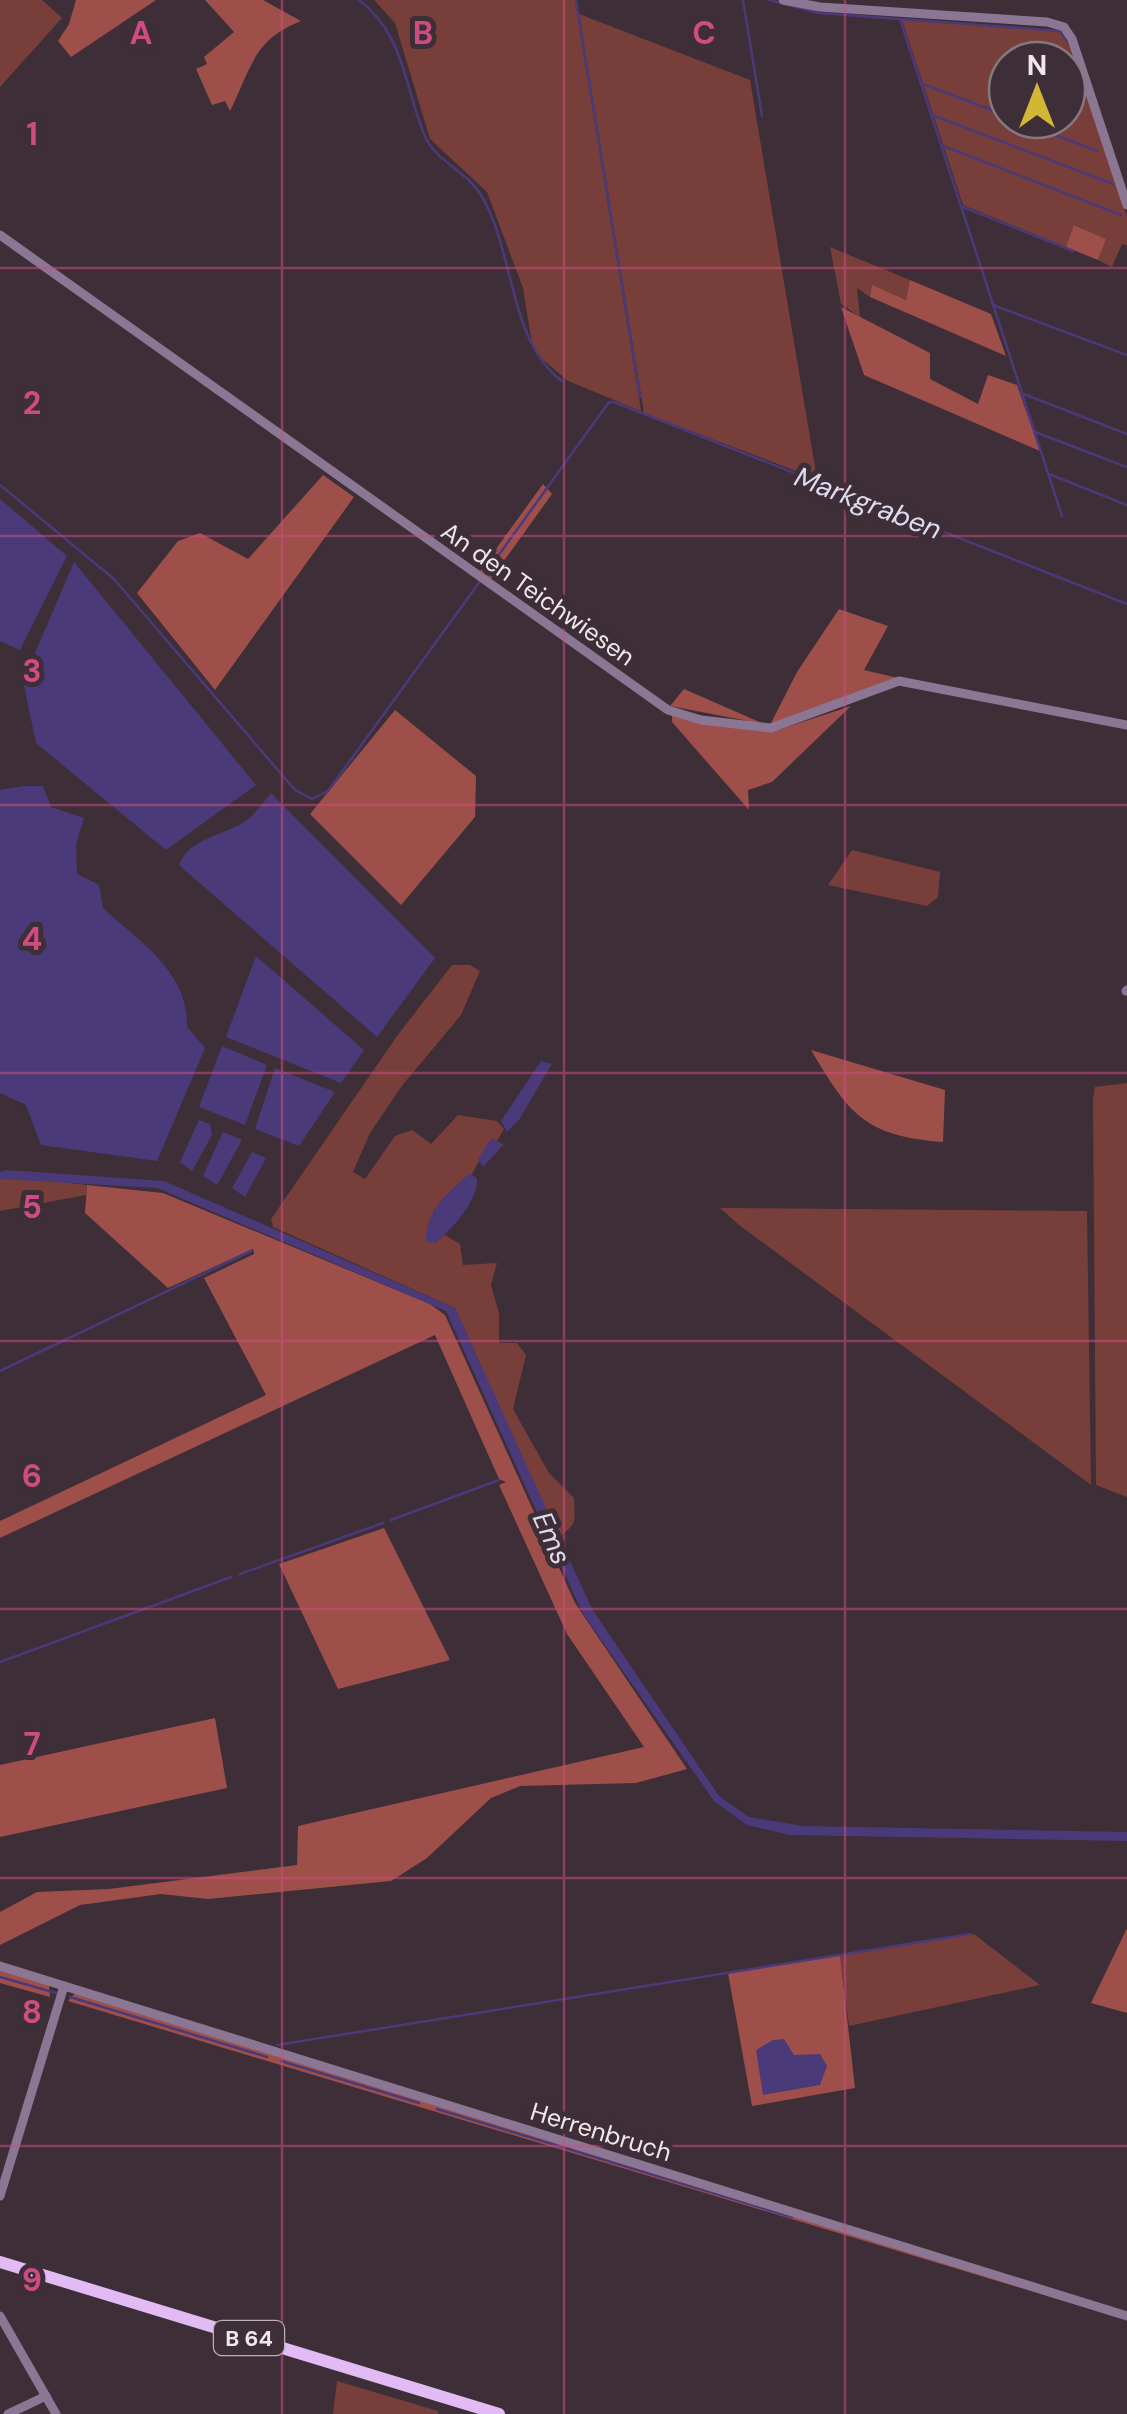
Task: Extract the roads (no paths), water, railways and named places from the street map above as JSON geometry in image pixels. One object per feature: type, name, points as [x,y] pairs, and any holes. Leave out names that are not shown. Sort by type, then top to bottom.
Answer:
[{"type":"main road","name":"B 64","points":[[0,2262],[499,2414]]},
{"type":"street","points":[[783,0],[835,9],[1048,22],[1064,28],[1072,38],[1127,206]]},
{"type":"street","name":"An den Teichwiesen","points":[[0,235],[668,710],[701,720],[772,728],[899,682],[1127,725]]},
{"type":"street","name":"Herrenbruch","points":[[0,1966],[1127,2316]]},
{"type":"street","points":[[0,2196],[64,1986]]},
{"type":"street","points":[[0,2316],[56,2414]]},
{"type":"street","points":[[8,2414],[46,2396]]},
{"type":"water","points":[[0,499],[67,556],[20,650],[0,641]]},
{"type":"water","points":[[74,562],[256,785],[166,850],[36,743],[23,681]]},
{"type":"water","points":[[43,786],[51,807],[84,818],[76,844],[77,874],[99,885],[103,908],[147,946],[171,974],[180,990],[187,1027],[205,1048],[157,1161],[41,1145],[26,1105],[0,1093],[0,790]]},
{"type":"water","points":[[271,793],[435,958],[377,1037],[179,865],[198,843],[244,822]]},
{"type":"water","points":[[256,956],[364,1050],[341,1083],[226,1037]]},
{"type":"water","points":[[222,1046],[267,1065],[245,1125],[199,1107]]},
{"type":"water","points":[[541,1061],[552,1064],[519,1120],[507,1132],[501,1121]]},
{"type":"water","points":[[275,1068],[335,1092],[299,1146],[255,1129]]},
{"type":"water","points":[[199,1120],[210,1124],[212,1135],[192,1171],[180,1162]]},
{"type":"water","points":[[223,1132],[242,1140],[217,1185],[203,1176]]},
{"type":"water","points":[[491,1139],[504,1144],[483,1167],[478,1159]]},
{"type":"water","points":[[252,1152],[266,1158],[245,1197],[232,1188]]},
{"type":"water","name":"Ems","points":[[0,1172],[164,1181],[455,1308],[592,1609],[719,1796],[749,1817],[803,1826],[1127,1832],[1127,1841],[790,1835],[747,1825],[714,1801],[583,1614],[446,1311],[157,1188],[0,1179]]},
{"type":"water","points":[[470,1173],[477,1179],[469,1205],[441,1238],[435,1243],[426,1242],[434,1211]]},
{"type":"water","points":[[784,2039],[794,2055],[820,2054],[827,2066],[820,2085],[763,2095],[756,2050],[773,2040]]},
{"type":"waterway","name":"Markgraben","points":[[359,0],[374,14],[394,44],[429,143],[481,195],[492,217],[531,343],[544,364],[562,381]]},
{"type":"waterway","points":[[576,0],[640,397]]},
{"type":"waterway","points":[[743,0],[762,116]]},
{"type":"waterway","points":[[769,0],[819,13],[1060,31],[1067,40]]},
{"type":"waterway","points":[[900,19],[1062,516]]},
{"type":"waterway","points":[[921,83],[987,108]]},
{"type":"waterway","points":[[932,115],[1113,184]]},
{"type":"waterway","points":[[1068,140],[1097,151]]},
{"type":"waterway","points":[[941,145],[1121,215]]},
{"type":"waterway","points":[[963,207],[1073,251]]},
{"type":"waterway","points":[[993,305],[1127,355]]},
{"type":"waterway","points":[[1021,393],[1127,434]]},
{"type":"waterway","name":"Markgraben","points":[[485,574],[609,402],[614,402],[1127,604]]},
{"type":"waterway","points":[[1035,432],[1127,467]]},
{"type":"waterway","points":[[1049,474],[1127,505]]},
{"type":"waterway","points":[[0,485],[114,579],[295,790],[312,799],[328,791],[481,580]]},
{"type":"waterway","points":[[0,1371],[251,1251]]},
{"type":"waterway","points":[[391,1520],[499,1480]]},
{"type":"waterway","points":[[240,1574],[383,1523]]},
{"type":"waterway","points":[[0,1662],[231,1577]]},
{"type":"waterway","points":[[277,2045],[970,1934]]},
{"type":"waterway","points":[[0,1977],[56,1993]]},
{"type":"waterway","points":[[70,1997],[267,2057]]},
{"type":"waterway","points":[[281,2061],[419,2103]]},
{"type":"waterway","points":[[437,2109],[792,2217]]}]
